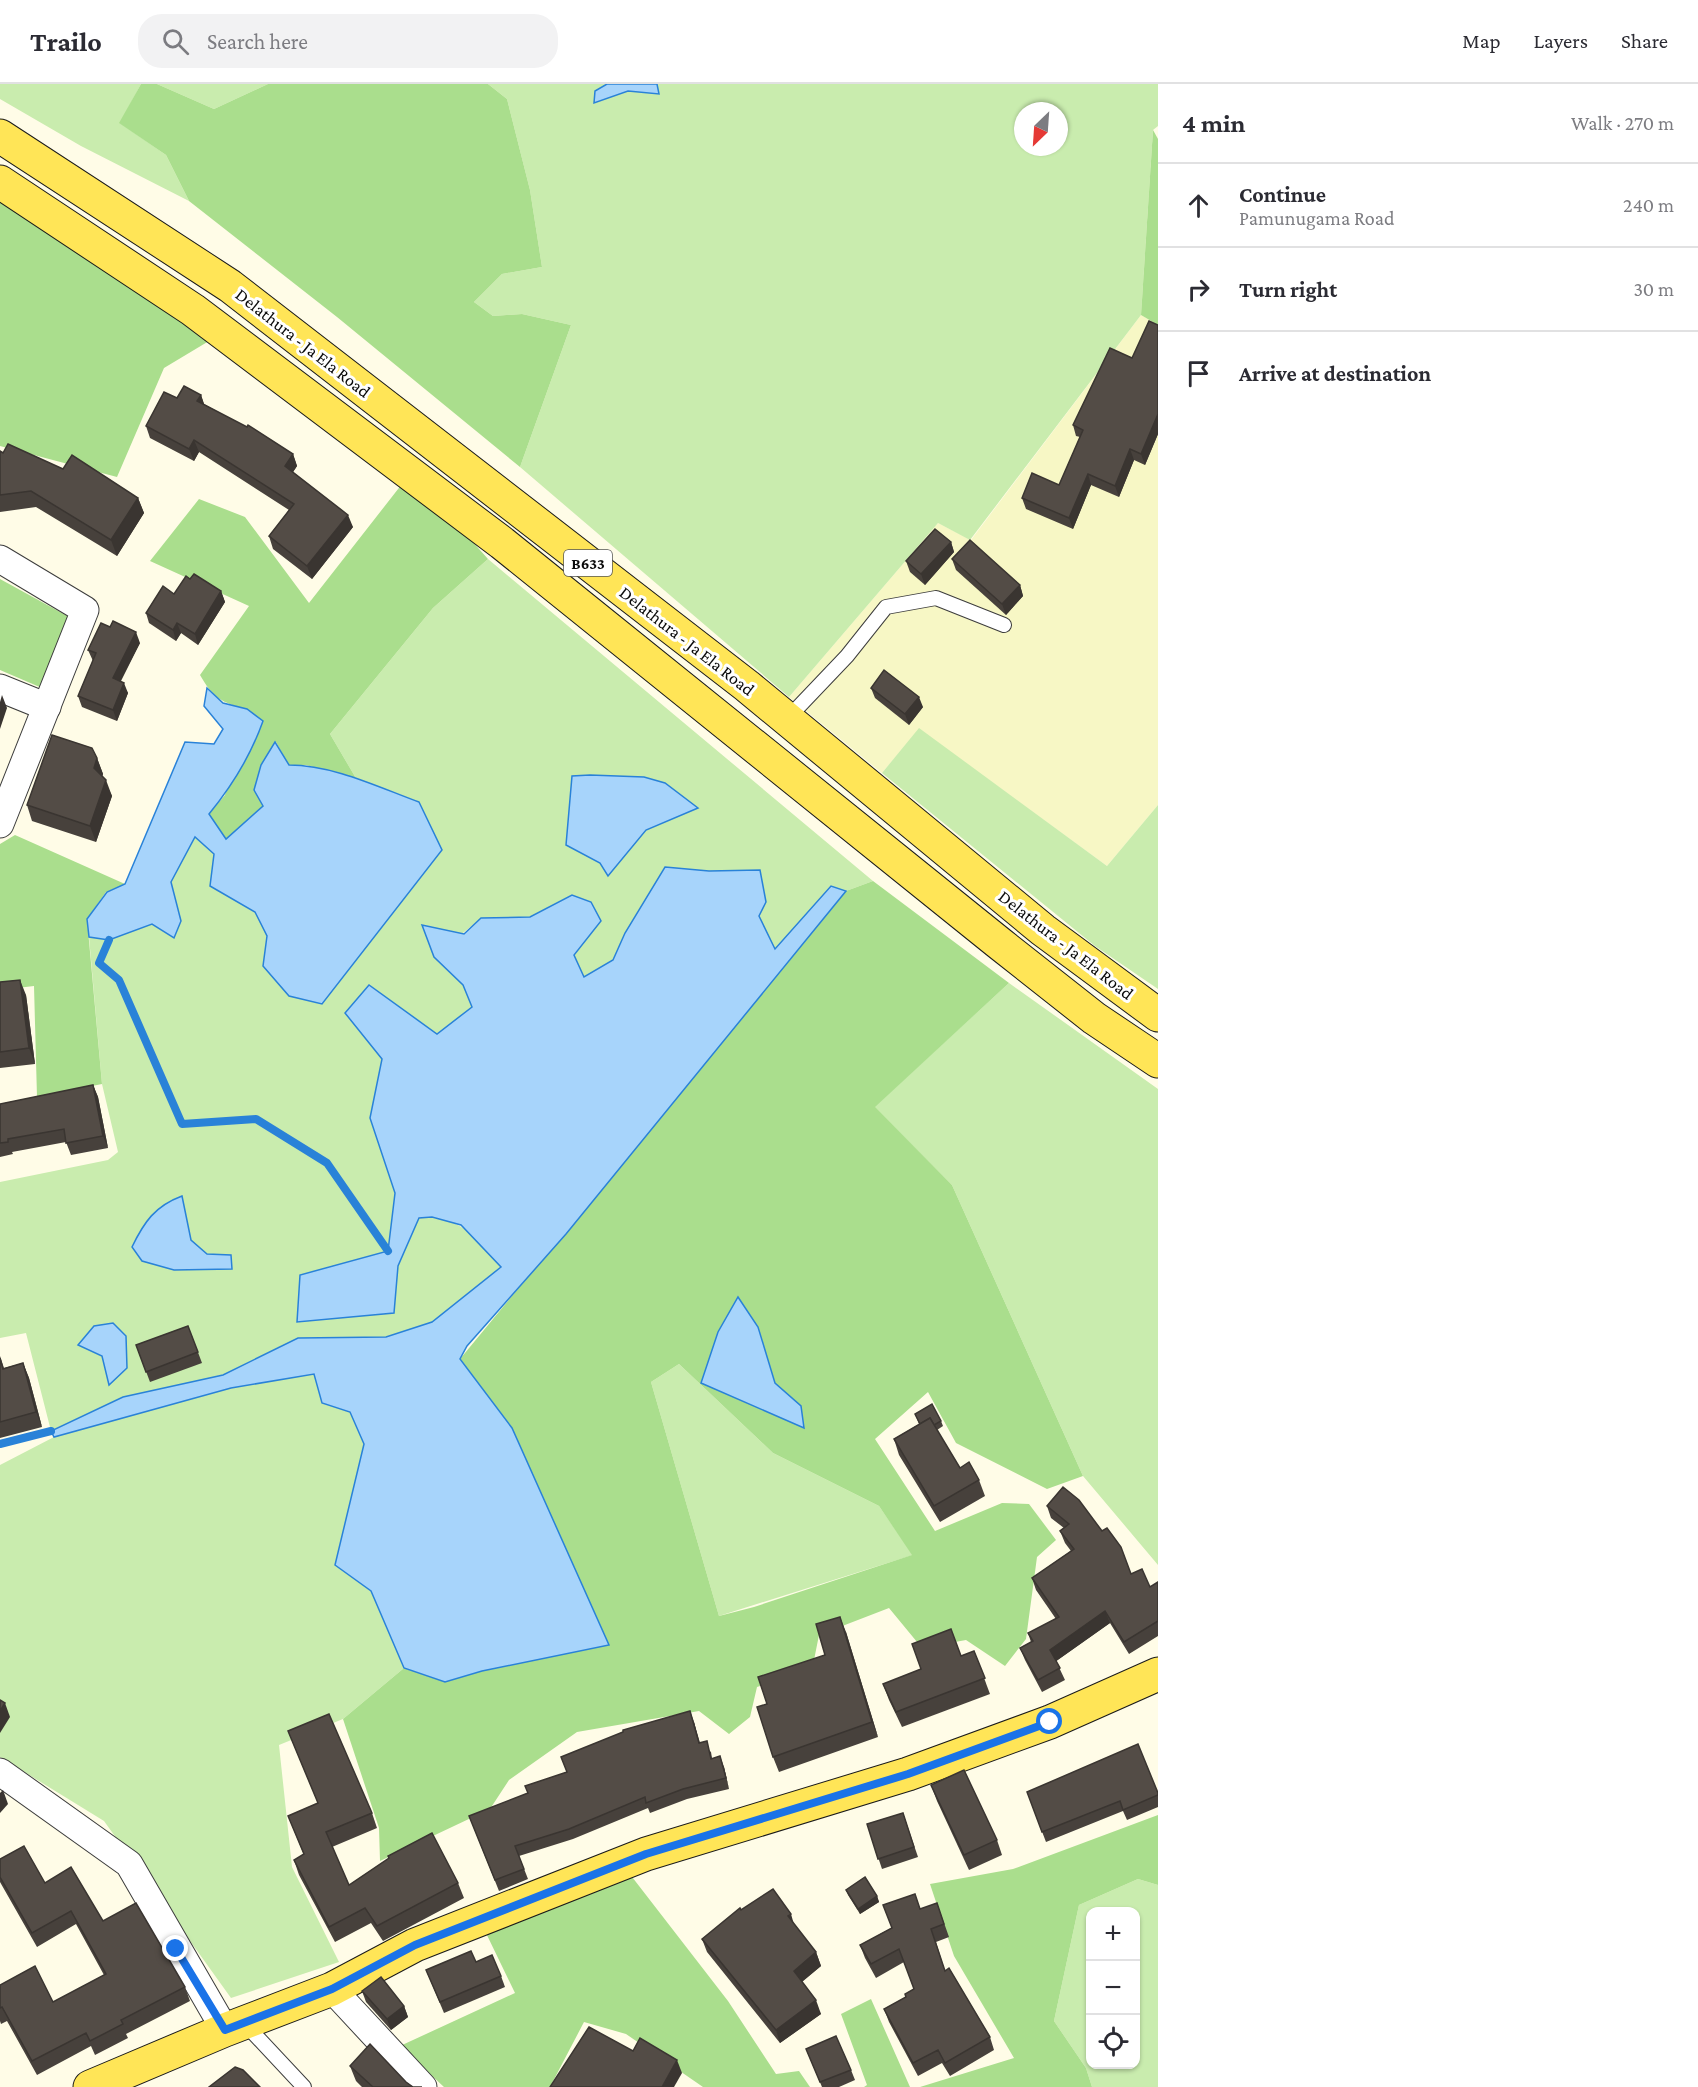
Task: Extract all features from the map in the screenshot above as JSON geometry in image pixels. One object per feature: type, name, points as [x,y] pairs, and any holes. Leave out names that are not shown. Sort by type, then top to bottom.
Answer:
[{"type":"main road","name":"Delathura - Ja Ela Road","points":[[0,136],[230,286],[787,719],[1043,930],[1158,1015]]},
{"type":"main road","name":"B633","points":[[0,182],[193,310],[502,543],[999,944],[1094,1018],[1158,1061]]},
{"type":"main road","points":[[90,2087],[234,2026],[332,1989],[415,1945],[646,1854],[908,1774],[1050,1722],[1158,1674]]},
{"type":"street","points":[[0,559],[85,610],[0,824]]},
{"type":"street","points":[[0,688],[47,707]]},
{"type":"street","points":[[0,1772],[129,1864],[234,2026]]},
{"type":"street","points":[[332,1989],[423,2087]]},
{"type":"lane","points":[[787,719],[847,656],[886,607],[936,598],[1004,625]]},
{"type":"lane","points":[[234,2026],[304,2087]]},
{"type":"green space","points":[[0,84],[141,84],[120,123],[166,155],[189,201],[81,146],[0,99]]},
{"type":"green space","points":[[141,84],[157,84],[214,109],[268,84],[488,84],[507,99],[530,190],[542,267],[502,274],[474,302],[493,316],[522,314],[571,325],[520,467],[337,317],[189,201],[166,155],[119,123]]},
{"type":"green space","points":[[157,84],[268,84],[214,109]]},
{"type":"green space","points":[[488,84],[1158,84],[1158,126],[1153,130],[1141,315],[970,540],[938,523],[789,697],[520,467],[571,325],[522,314],[493,316],[474,302],[502,274],[542,267],[530,190],[507,99]]},
{"type":"green space","points":[[1153,130],[1158,139],[1158,325],[1141,315]]},
{"type":"green space","points":[[0,200],[214,338],[164,368],[117,477],[0,446]]},
{"type":"green space","points":[[1141,315],[1158,325],[1158,805],[1107,866],[919,729],[882,773],[789,697],[938,523],[971,540]]},
{"type":"green space","points":[[402,484],[463,531],[488,559],[433,608],[330,734],[357,780],[306,765],[289,766],[276,742],[263,806],[226,839],[209,814],[225,795],[247,709],[219,698],[209,689],[200,675],[249,606],[150,561],[199,499],[245,517],[309,603]]},
{"type":"green space","points":[[488,559],[873,881],[846,891],[831,887],[775,949],[759,916],[709,871],[665,867],[625,933],[613,960],[584,977],[574,955],[572,895],[530,917],[481,918],[434,957],[463,985],[472,1007],[437,1035],[369,985],[383,1058],[370,1118],[395,1193],[388,1251],[301,1275],[393,1312],[398,1266],[419,1218],[434,1218],[457,1224],[475,1238],[502,1266],[432,1322],[386,1337],[298,1338],[223,1375],[123,1397],[51,1431],[26,1333],[0,1338],[0,1182],[108,1160],[118,1152],[102,1084],[89,937],[109,939],[152,924],[174,938],[181,921],[171,882],[195,836],[214,854],[210,886],[255,912],[267,936],[263,966],[419,802],[357,780],[330,734],[433,608]]},
{"type":"green space","points":[[0,579],[71,618],[42,688],[0,670]]},
{"type":"green space","points":[[919,728],[1107,866],[1158,805],[1158,989],[1095,946],[882,773]]},
{"type":"green space","points":[[15,835],[125,884],[106,892],[87,919],[102,1084],[37,1097],[34,986],[0,990],[0,844]]},
{"type":"green space","points":[[873,881],[1009,983],[875,1107],[952,1185],[1083,1476],[1047,1489],[956,1443],[928,1392],[875,1439],[935,1531],[1002,1503],[1029,1504],[1056,1540],[1037,1557],[1026,1639],[1005,1666],[966,1640],[922,1648],[889,1608],[819,1635],[812,1670],[757,1687],[750,1717],[729,1734],[699,1711],[577,1732],[509,1780],[490,1809],[380,1861],[379,1828],[343,1719],[404,1668],[445,1682],[482,1671],[512,1428],[460,1359],[846,891]],"holes":[[[679,1364],[773,1453],[879,1506],[912,1555],[754,1607],[719,1616],[651,1382]]]},
{"type":"green space","points":[[1009,983],[1158,1089],[1158,1565],[1083,1476],[952,1185],[874,1107]]},
{"type":"green space","points":[[679,1364],[773,1453],[879,1506],[913,1555],[719,1616],[651,1382]]},
{"type":"green space","points":[[314,1374],[322,1403],[350,1412],[364,1444],[335,1565],[371,1591],[404,1668],[343,1719],[279,1745],[292,1867],[339,1962],[231,1998],[104,1821],[0,1757],[0,1465],[54,1437],[231,1388]]},
{"type":"green space","points":[[1158,1815],[1158,1885],[1138,1879],[1079,1905],[1054,2021],[1086,2068],[1092,2087],[920,2087],[1014,2058],[954,1956],[930,1884],[1013,1869]]},
{"type":"green space","points":[[629,1873],[728,2001],[776,2074],[799,2071],[810,2087],[703,2087],[626,2034],[584,2022],[550,2087],[444,2087],[400,2046],[515,1993],[485,1931]]},
{"type":"green space","points":[[1138,1879],[1158,1885],[1158,2087],[1092,2087],[1086,2069],[1140,2069],[1140,1907],[1086,1907],[1086,2068],[1054,2021],[1079,1905]]},
{"type":"green space","points":[[871,1999],[910,2087],[864,2087],[867,2085],[841,2014]]},
{"type":"water","points":[[607,84],[657,84],[659,94],[628,91],[594,103],[595,91]]},
{"type":"water","points":[[207,688],[223,703],[247,709],[263,721],[240,770],[209,814],[226,839],[263,806],[254,790],[261,765],[275,742],[289,765],[339,773],[419,802],[442,850],[322,1004],[289,996],[263,966],[267,936],[255,912],[210,886],[214,854],[195,837],[171,882],[181,921],[174,938],[152,924],[109,940],[89,937],[87,919],[107,892],[125,884],[185,742],[214,744],[223,729],[204,706]]},
{"type":"water","points":[[572,776],[644,777],[665,783],[698,808],[646,830],[608,876],[600,863],[566,845]]},
{"type":"water","points":[[665,867],[709,871],[760,870],[766,902],[759,916],[775,949],[831,886],[846,891],[566,1234],[467,1346],[460,1359],[512,1428],[609,1645],[482,1671],[445,1682],[404,1668],[371,1591],[335,1565],[364,1444],[350,1412],[322,1403],[314,1374],[231,1388],[54,1437],[51,1431],[123,1397],[223,1375],[298,1338],[386,1337],[432,1322],[501,1267],[461,1225],[432,1217],[419,1218],[398,1266],[394,1313],[297,1322],[300,1275],[388,1251],[395,1193],[370,1118],[382,1059],[345,1013],[369,985],[437,1034],[472,1007],[463,985],[434,957],[422,925],[464,934],[481,918],[530,917],[572,895],[591,902],[601,921],[574,955],[584,977],[613,960],[625,933]]},
{"type":"water","points":[[182,1196],[191,1240],[207,1254],[231,1255],[232,1269],[174,1270],[142,1261],[132,1247],[151,1216],[164,1205]]},
{"type":"water","points":[[738,1297],[758,1327],[775,1383],[801,1406],[804,1428],[701,1383],[718,1332]]},
{"type":"water","points":[[113,1323],[126,1336],[127,1368],[109,1385],[102,1356],[78,1345],[94,1326]]},
{"type":"building","points":[[1149,321],[1158,325],[1158,414],[1141,454],[1130,449],[1115,486],[1088,474],[1069,518],[1022,498],[1032,473],[1059,485],[1083,430],[1073,425],[1110,348],[1132,358]]},
{"type":"building","points":[[184,386],[201,395],[197,401],[247,427],[248,425],[293,454],[285,466],[348,515],[307,566],[269,536],[294,504],[194,440],[189,449],[146,426],[164,392],[177,398]]},
{"type":"building","points":[[8,444],[63,469],[72,455],[138,498],[111,540],[31,491],[0,495],[0,451],[3,453]]},
{"type":"building","points":[[935,529],[951,542],[921,574],[906,561]]},
{"type":"building","points":[[970,540],[1020,585],[1002,604],[952,559]]},
{"type":"building","points":[[194,574],[221,591],[195,634],[177,623],[173,630],[146,613],[163,586],[174,594],[186,576],[190,579]]},
{"type":"building","points":[[113,621],[136,632],[113,678],[124,683],[113,710],[78,696],[96,653],[88,650],[101,623],[110,627]]},
{"type":"building","points":[[884,670],[919,697],[905,714],[871,688]]},
{"type":"building","points":[[52,735],[92,748],[97,758],[94,768],[106,780],[90,826],[27,805]]},
{"type":"building","points":[[20,980],[29,1048],[0,1052],[0,982]]},
{"type":"building","points":[[93,1085],[103,1136],[66,1143],[64,1129],[8,1139],[8,1142],[0,1143],[0,1104]]},
{"type":"building","points":[[188,1326],[198,1352],[146,1372],[136,1345]]},
{"type":"building","points":[[0,1358],[3,1369],[23,1363],[36,1412],[0,1422]]},
{"type":"building","points":[[932,1404],[941,1421],[934,1425],[930,1418],[920,1424],[915,1414]]},
{"type":"building","points":[[930,1418],[960,1468],[969,1462],[979,1480],[934,1506],[894,1439]]},
{"type":"building","points":[[1063,1487],[1079,1500],[1102,1531],[1107,1528],[1121,1547],[1131,1574],[1142,1569],[1150,1587],[1158,1582],[1158,1621],[1124,1642],[1105,1611],[1050,1650],[1060,1668],[1038,1680],[1020,1648],[1033,1641],[1028,1633],[1059,1617],[1032,1578],[1074,1549],[1060,1531],[1069,1524],[1047,1506]]},
{"type":"building","points":[[840,1617],[872,1722],[773,1757],[757,1707],[767,1704],[758,1677],[825,1655],[816,1624]]},
{"type":"building","points":[[951,1629],[961,1656],[974,1651],[985,1678],[896,1712],[883,1684],[921,1669],[912,1644]]},
{"type":"building","points":[[0,1700],[5,1703],[0,1711]]},
{"type":"building","points":[[690,1711],[699,1743],[707,1741],[711,1759],[720,1756],[726,1778],[683,1789],[646,1803],[645,1797],[569,1829],[515,1846],[524,1869],[495,1880],[469,1816],[528,1793],[525,1786],[567,1772],[561,1757],[623,1732],[623,1730]]},
{"type":"building","points":[[329,1714],[372,1813],[326,1832],[349,1885],[389,1858],[388,1856],[432,1833],[458,1883],[377,1926],[365,1908],[329,1927],[294,1860],[304,1854],[288,1816],[318,1803],[288,1731]]},
{"type":"building","points":[[1138,1744],[1158,1795],[1123,1810],[1120,1801],[1042,1832],[1027,1792]]},
{"type":"building","points":[[964,1770],[997,1840],[964,1855],[931,1785]]},
{"type":"building","points":[[903,1813],[914,1847],[878,1859],[867,1824]]},
{"type":"building","points":[[24,1846],[45,1883],[71,1867],[103,1921],[136,1903],[185,1987],[121,2020],[123,2024],[90,2041],[86,2033],[32,2061],[2,2007],[0,2008],[0,1985],[35,1966],[53,2002],[106,1974],[71,1911],[32,1933],[0,1877],[0,1859]]},
{"type":"building","points":[[865,1877],[877,1896],[858,1909],[846,1890]]},
{"type":"building","points":[[773,1889],[791,1914],[788,1916],[816,1952],[794,1971],[816,2000],[776,2030],[702,1939],[740,1908],[741,1910]]},
{"type":"building","points":[[915,1894],[920,1909],[937,1903],[944,1924],[931,1929],[945,1971],[949,1968],[990,2037],[945,2063],[938,2050],[913,2063],[884,2009],[906,1997],[905,1994],[914,1989],[899,1949],[871,1964],[860,1945],[892,1928],[883,1905]]},
{"type":"building","points":[[471,1951],[476,1962],[492,1955],[501,1976],[440,2002],[426,1970]]},
{"type":"building","points":[[381,1977],[404,2006],[387,2019],[362,1991]]},
{"type":"building","points":[[589,2027],[633,2051],[640,2038],[677,2060],[662,2087],[550,2087]]},
{"type":"building","points":[[836,2036],[851,2070],[820,2082],[806,2049]]},
{"type":"building","points":[[370,2044],[413,2087],[373,2087],[350,2066]]},
{"type":"building","points":[[235,2067],[243,2070],[260,2087],[209,2087]]},
{"type":"waterway","points":[[109,940],[99,963],[119,980],[182,1124],[256,1119],[327,1163],[388,1251]]},
{"type":"waterway","points":[[0,1444],[51,1431]]},
{"type":"route","points":[[176,1949],[225,2030],[332,1989],[415,1945],[646,1854],[908,1774],[1050,1722]]}]
